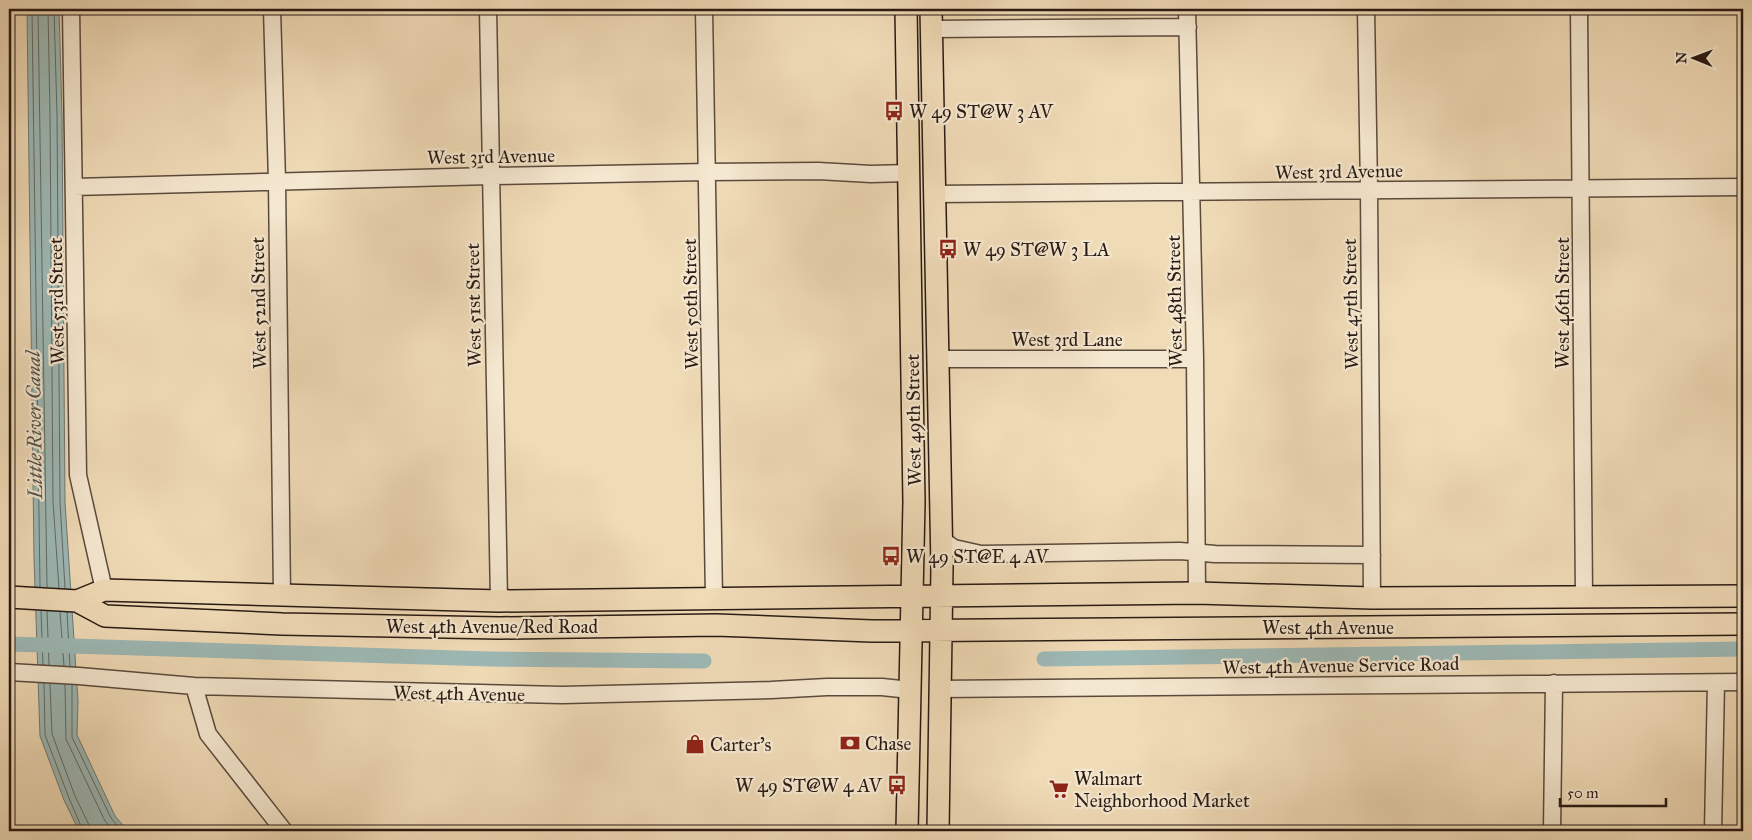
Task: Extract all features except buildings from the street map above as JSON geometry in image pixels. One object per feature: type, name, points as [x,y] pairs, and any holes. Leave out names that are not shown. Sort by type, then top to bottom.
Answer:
[{"type":"main road","name":"West 49th Street","points":[[906,9],[914,502],[907,831]]},
{"type":"main road","name":"West 49th Street","points":[[932,19],[934,224],[942,594],[938,831]]},
{"type":"main road","points":[[933,135],[927,151],[909,173],[918,180],[924,192],[934,224]]},
{"type":"main road","name":"West 4th Avenue/Red Road","points":[[9,597],[77,601],[104,590],[499,601],[913,595]]},
{"type":"main road","name":"West 4th Avenue","points":[[913,595],[1197,592],[1372,598],[1743,596]]},
{"type":"main road","points":[[1550,625],[1570,617],[1578,609],[1584,597]]},
{"type":"main road","points":[[1336,627],[1355,619],[1364,611],[1372,598]]},
{"type":"main road","name":"West 4th Avenue/Red Road","points":[[77,601],[105,616],[282,624],[500,628],[716,625],[872,631],[912,630]]},
{"type":"main road","points":[[369,626],[395,616],[470,617],[499,601]]},
{"type":"main road","name":"West 4th Avenue","points":[[912,630],[1743,624]]},
{"type":"street","name":"West 53rd Street","points":[[71,9],[78,475],[104,590]]},
{"type":"street","name":"West 52nd Street","points":[[272,9],[282,596]]},
{"type":"street","name":"West 51st Street","points":[[488,9],[499,601]]},
{"type":"street","name":"West 50th Street","points":[[704,9],[714,598]]},
{"type":"street","name":"West 48th Street","points":[[1187,9],[1196,358],[1197,592]]},
{"type":"street","name":"West 47th Street","points":[[1366,9],[1372,598]]},
{"type":"street","name":"West 46th Street","points":[[1579,9],[1584,597]]},
{"type":"street","points":[[932,19],[1188,27]]},
{"type":"street","name":"West 3rd Avenue","points":[[74,187],[276,180],[708,172],[818,171],[871,174],[909,173]]},
{"type":"street","name":"West 3rd Avenue","points":[[934,194],[1743,188]]},
{"type":"street","name":"West 3rd Lane","points":[[938,359],[1196,358]]},
{"type":"street","points":[[941,538],[954,548],[981,554],[1171,552],[1372,555]]},
{"type":"street","name":"West 4th Avenue","points":[[9,672],[194,686],[562,695],[799,689],[882,688],[910,690]]},
{"type":"street","name":"West 4th Avenue Service Road","points":[[939,689],[1743,682]]},
{"type":"street","points":[[1552,831],[1554,683]]},
{"type":"street","points":[[1713,831],[1716,683]]},
{"type":"street","points":[[194,686],[208,734],[284,831]]},
{"type":"water","name":"Little River Canal","points":[[27,9],[59,9],[62,115],[65,502],[78,701],[77,735],[115,816],[128,831],[79,831],[64,800],[40,736],[34,558]]},
{"type":"waterway","points":[[9,644],[489,659],[704,661]]},
{"type":"waterway","points":[[1044,659],[1743,649]]},
{"type":"place","name":"W 49 ST@W 3 AV","points":[[894,111]]},
{"type":"place","name":"W 49 ST@W 3 LA","points":[[948,249]]},
{"type":"place","name":"W 49 ST@E 4 AV","points":[[891,556]]},
{"type":"place","name":"Chase","points":[[850,743]]},
{"type":"place","name":"Carter's","points":[[695,744]]},
{"type":"place","name":"W 49 ST@W 4 AV","points":[[897,785]]},
{"type":"place","name":"Walmart Neighborhood Market","points":[[1059,789]]}]
